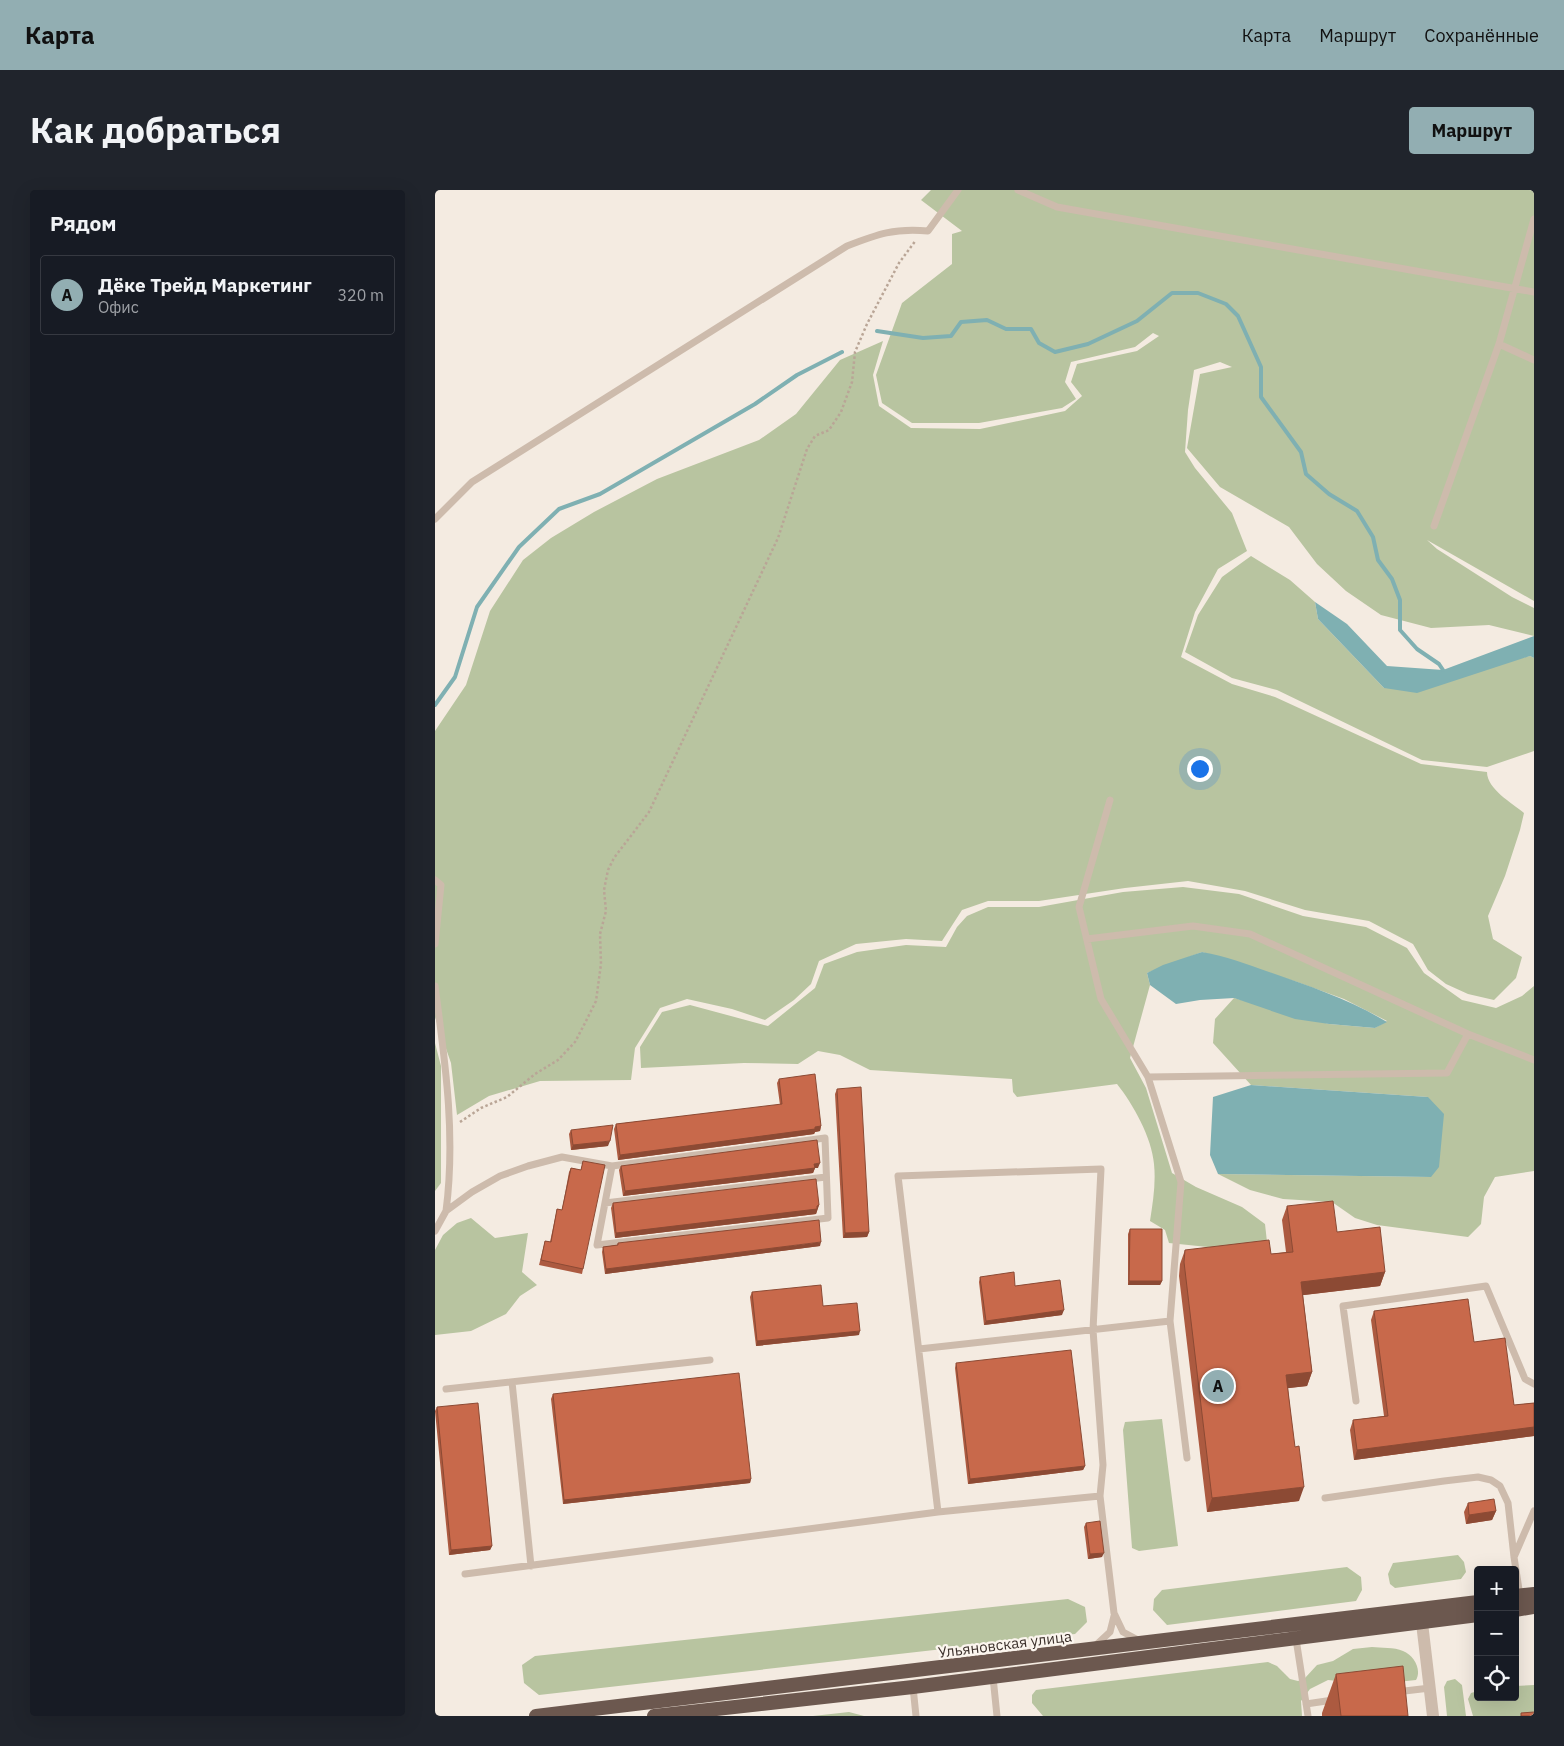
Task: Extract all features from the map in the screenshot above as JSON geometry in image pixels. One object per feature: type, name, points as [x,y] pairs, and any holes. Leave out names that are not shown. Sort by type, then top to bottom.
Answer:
[{"type":"highway","name":"Ульяновская улица","points":[[654,1716],[913,1687],[1296,1639],[1422,1617],[1474,1603]]},
{"type":"highway","points":[[1519,1609],[1534,1607]]},
{"type":"highway","name":"Ульяновская улица","points":[[536,1716],[1156,1642],[1422,1617],[1474,1615]]},
{"type":"street","points":[[1422,1617],[1433,1716]]},
{"type":"lane","points":[[435,519],[472,482],[847,246],[881,233],[902,229],[928,231],[958,190]]},
{"type":"lane","points":[[1018,190],[1057,207],[1534,292]]},
{"type":"lane","points":[[1434,526],[1499,344],[1534,218]]},
{"type":"lane","points":[[1499,344],[1534,360]]},
{"type":"lane","points":[[1111,800],[1079,907],[1101,999],[1148,1077],[1181,1182],[1170,1321],[1187,1458]]},
{"type":"lane","points":[[435,880],[441,885],[435,944]]},
{"type":"lane","points":[[1087,939],[1193,926],[1250,934],[1468,1034],[1534,1060]]},
{"type":"lane","points":[[435,986],[451,1130],[451,1172],[446,1211],[435,1232]]},
{"type":"lane","points":[[1148,1077],[1447,1073],[1468,1034]]},
{"type":"lane","points":[[446,1211],[500,1176],[563,1157],[612,1166],[825,1138],[829,1218],[597,1245],[612,1166]]},
{"type":"lane","points":[[938,1512],[898,1176],[1101,1169],[1093,1330],[1103,1465],[1100,1496],[1114,1613],[1113,1626],[1107,1637],[1082,1651]]},
{"type":"lane","points":[[605,1204],[826,1177]]},
{"type":"lane","points":[[1356,1401],[1343,1306],[1486,1286],[1525,1379],[1534,1384]]},
{"type":"lane","points":[[919,1349],[1170,1321]]},
{"type":"lane","points":[[446,1389],[710,1360]]},
{"type":"lane","points":[[511,1382],[531,1566]]},
{"type":"lane","points":[[1325,1498],[1444,1481],[1478,1478],[1491,1480],[1500,1486],[1507,1503],[1514,1557],[1523,1595]]},
{"type":"lane","points":[[465,1574],[938,1512],[1100,1496]]},
{"type":"lane","points":[[1514,1557],[1534,1511]]},
{"type":"lane","points":[[1114,1613],[1119,1627],[1128,1636],[1156,1642]]},
{"type":"lane","points":[[1296,1639],[1308,1716]]},
{"type":"lane","points":[[993,1677],[997,1716]]},
{"type":"lane","points":[[913,1687],[916,1716]]},
{"type":"lane","points":[[1392,1693],[1430,1688]]},
{"type":"lane","points":[[1307,1704],[1344,1699]]},
{"type":"path","points":[[451,1130],[461,1120],[507,1097],[535,1074],[558,1060],[575,1042],[596,1001],[601,964],[600,934],[606,911],[604,890],[608,870],[614,858],[649,812],[774,547],[807,448],[815,436],[829,430],[841,412],[851,382],[855,352],[867,324],[911,244],[928,231]]},
{"type":"green space","points":[[931,190],[1534,190],[1534,601],[1427,540],[1437,549],[1512,597],[1534,608],[1534,636],[1489,625],[1431,628],[1381,615],[1346,591],[1317,564],[1289,527],[1220,487],[1187,448],[1200,374],[1232,367],[1220,362],[1194,370],[1188,410],[1185,452],[1195,468],[1232,513],[1247,551],[1218,569],[1195,612],[1181,657],[1232,684],[1275,697],[1421,764],[1487,772],[1491,784],[1496,790],[1524,813],[1505,876],[1488,916],[1493,939],[1522,957],[1516,978],[1494,1000],[1468,994],[1446,984],[1428,970],[1413,944],[1369,921],[1305,910],[1245,891],[1188,881],[1039,901],[988,901],[962,910],[942,941],[906,939],[856,944],[819,961],[811,984],[794,1000],[765,1020],[732,1009],[687,999],[660,1008],[635,1048],[631,1080],[540,1081],[489,1096],[457,1115],[451,1063],[435,1017],[435,731],[466,685],[490,611],[523,560],[551,538],[594,512],[657,479],[759,440],[796,414],[840,360],[883,341],[873,375],[879,406],[911,428],[980,429],[1065,411],[1082,396],[1071,382],[1077,364],[1137,351],[1159,336],[1153,333],[1135,347],[1071,362],[1065,382],[1076,399],[1062,408],[979,423],[912,423],[882,403],[876,375],[902,303],[952,264],[952,234],[962,231],[921,200]]},
{"type":"green space","points":[[1251,556],[1290,580],[1315,602],[1318,619],[1384,688],[1530,656],[1534,658],[1534,751],[1487,767],[1422,760],[1277,690],[1232,678],[1185,652],[1198,615],[1222,577]]},
{"type":"green space","points":[[1183,887],[1239,894],[1303,916],[1366,927],[1407,948],[1424,973],[1462,1000],[1496,1008],[1522,996],[1534,986],[1534,1171],[1495,1177],[1484,1197],[1481,1224],[1468,1237],[1377,1225],[1355,1218],[1332,1202],[1283,1199],[1250,1190],[1218,1174],[1431,1177],[1428,1097],[1251,1085],[1213,1043],[1215,1019],[1234,998],[1329,1024],[1375,1028],[1387,1021],[1344,999],[1202,952],[1147,973],[1150,985],[1130,1058],[1146,1088],[1172,1173],[1196,1187],[1242,1207],[1265,1224],[1267,1242],[1227,1249],[1169,1243],[1165,1230],[1150,1221],[1155,1178],[1150,1143],[1135,1111],[1117,1084],[1017,1097],[1013,1092],[1012,1079],[870,1070],[840,1055],[818,1051],[798,1064],[744,1063],[641,1068],[640,1047],[662,1012],[690,1005],[768,1026],[815,988],[824,964],[857,952],[906,945],[946,947],[957,927],[967,916],[988,907],[1039,907],[1123,892]]},
{"type":"green space","points":[[435,1043],[441,1066],[441,1183],[435,1191]]},
{"type":"green space","points":[[471,1218],[495,1238],[528,1233],[522,1272],[537,1285],[520,1296],[506,1314],[471,1331],[435,1335],[435,1250],[443,1235],[457,1223]]},
{"type":"green space","points":[[1162,1419],[1178,1546],[1139,1551],[1132,1548],[1123,1430],[1125,1422]]},
{"type":"green space","points":[[1458,1555],[1464,1562],[1466,1572],[1461,1579],[1395,1588],[1390,1584],[1388,1574],[1393,1563]]},
{"type":"green space","points":[[1347,1567],[1361,1577],[1362,1590],[1356,1601],[1167,1625],[1153,1610],[1154,1599],[1162,1590]]},
{"type":"green space","points":[[1068,1599],[1085,1607],[1087,1622],[1075,1634],[539,1695],[524,1683],[522,1665],[535,1656]]},
{"type":"green space","points":[[1372,1647],[1396,1649],[1411,1656],[1417,1667],[1418,1676],[1416,1680],[1351,1687],[1338,1681],[1328,1680],[1310,1689],[1301,1701],[1302,1716],[1043,1716],[1032,1703],[1032,1695],[1036,1690],[1268,1662],[1277,1666],[1290,1679],[1298,1681],[1305,1678],[1317,1665],[1333,1661],[1353,1649]]},
{"type":"green space","points":[[1455,1679],[1462,1685],[1466,1716],[1447,1716],[1444,1687],[1447,1681]]},
{"type":"green space","points":[[1534,1685],[1534,1716],[1473,1716],[1468,1699],[1471,1693],[1474,1692],[1474,1701],[1519,1701],[1519,1686]]},
{"type":"green space","points":[[849,1712],[864,1716],[813,1716]]},
{"type":"water","points":[[1315,602],[1347,624],[1387,666],[1443,670],[1534,636],[1534,658],[1530,656],[1417,693],[1384,688],[1318,619]]},
{"type":"water","points":[[1202,952],[1236,961],[1315,988],[1359,1007],[1387,1022],[1375,1028],[1295,1019],[1234,998],[1200,1000],[1176,1004],[1150,985],[1147,973],[1163,965]]},
{"type":"water","points":[[1251,1085],[1428,1097],[1444,1114],[1439,1167],[1431,1177],[1218,1174],[1210,1155],[1213,1097]]},
{"type":"building","points":[[815,1074],[821,1126],[815,1127],[815,1129],[620,1155],[616,1124],[782,1104],[779,1079]]},
{"type":"building","points":[[861,1087],[869,1232],[845,1233],[837,1089]]},
{"type":"building","points":[[613,1125],[610,1141],[573,1145],[571,1130]]},
{"type":"building","points":[[817,1140],[820,1163],[814,1164],[815,1168],[625,1191],[621,1166]]},
{"type":"building","points":[[583,1161],[605,1165],[583,1269],[541,1260],[545,1241],[551,1242],[557,1209],[562,1210],[571,1168],[581,1170]]},
{"type":"building","points":[[816,1179],[819,1205],[817,1209],[616,1233],[613,1203]]},
{"type":"building","points":[[1333,1201],[1337,1232],[1380,1227],[1385,1272],[1301,1282],[1312,1372],[1286,1375],[1295,1447],[1299,1446],[1304,1487],[1212,1498],[1184,1262],[1185,1250],[1269,1240],[1271,1254],[1293,1252],[1287,1206]]},
{"type":"building","points":[[819,1220],[821,1242],[606,1269],[603,1247],[618,1245],[618,1243]]},
{"type":"building","points":[[1130,1229],[1162,1229],[1162,1281],[1129,1281]]},
{"type":"building","points":[[1014,1272],[1015,1286],[1060,1280],[1064,1310],[986,1321],[980,1277]]},
{"type":"building","points":[[821,1285],[823,1306],[857,1303],[860,1331],[757,1341],[752,1292]]},
{"type":"building","points":[[1468,1299],[1474,1342],[1505,1338],[1514,1405],[1534,1403],[1534,1427],[1357,1450],[1353,1420],[1388,1416],[1374,1311]]},
{"type":"building","points":[[1071,1350],[1085,1466],[970,1479],[956,1363]]},
{"type":"building","points":[[739,1373],[751,1479],[564,1500],[553,1394]]},
{"type":"building","points":[[478,1403],[492,1546],[451,1550],[437,1407]]},
{"type":"building","points":[[1494,1499],[1496,1511],[1469,1515],[1468,1503]]},
{"type":"building","points":[[1100,1521],[1104,1553],[1090,1554],[1086,1523]]},
{"type":"building","points":[[1403,1666],[1408,1716],[1341,1716],[1336,1674]]},
{"type":"building","points":[[1534,1712],[1534,1716],[1521,1716],[1521,1713]]},
{"type":"waterway","points":[[877,331],[923,338],[951,336],[961,322],[987,320],[1006,329],[1031,329],[1039,343],[1055,352],[1088,344],[1137,321],[1172,293],[1198,293],[1226,304],[1238,316],[1261,367],[1261,397],[1301,452],[1306,474],[1329,494],[1357,511],[1373,537],[1378,560],[1392,579],[1400,600],[1400,630],[1417,649],[1439,664],[1443,670]]},
{"type":"waterway","points":[[435,705],[455,677],[477,607],[519,547],[559,509],[600,494],[755,404],[797,375],[842,352]]},
{"type":"place","name":"Дёке Трейд Маркетинг","points":[[1218,1386]]}]
